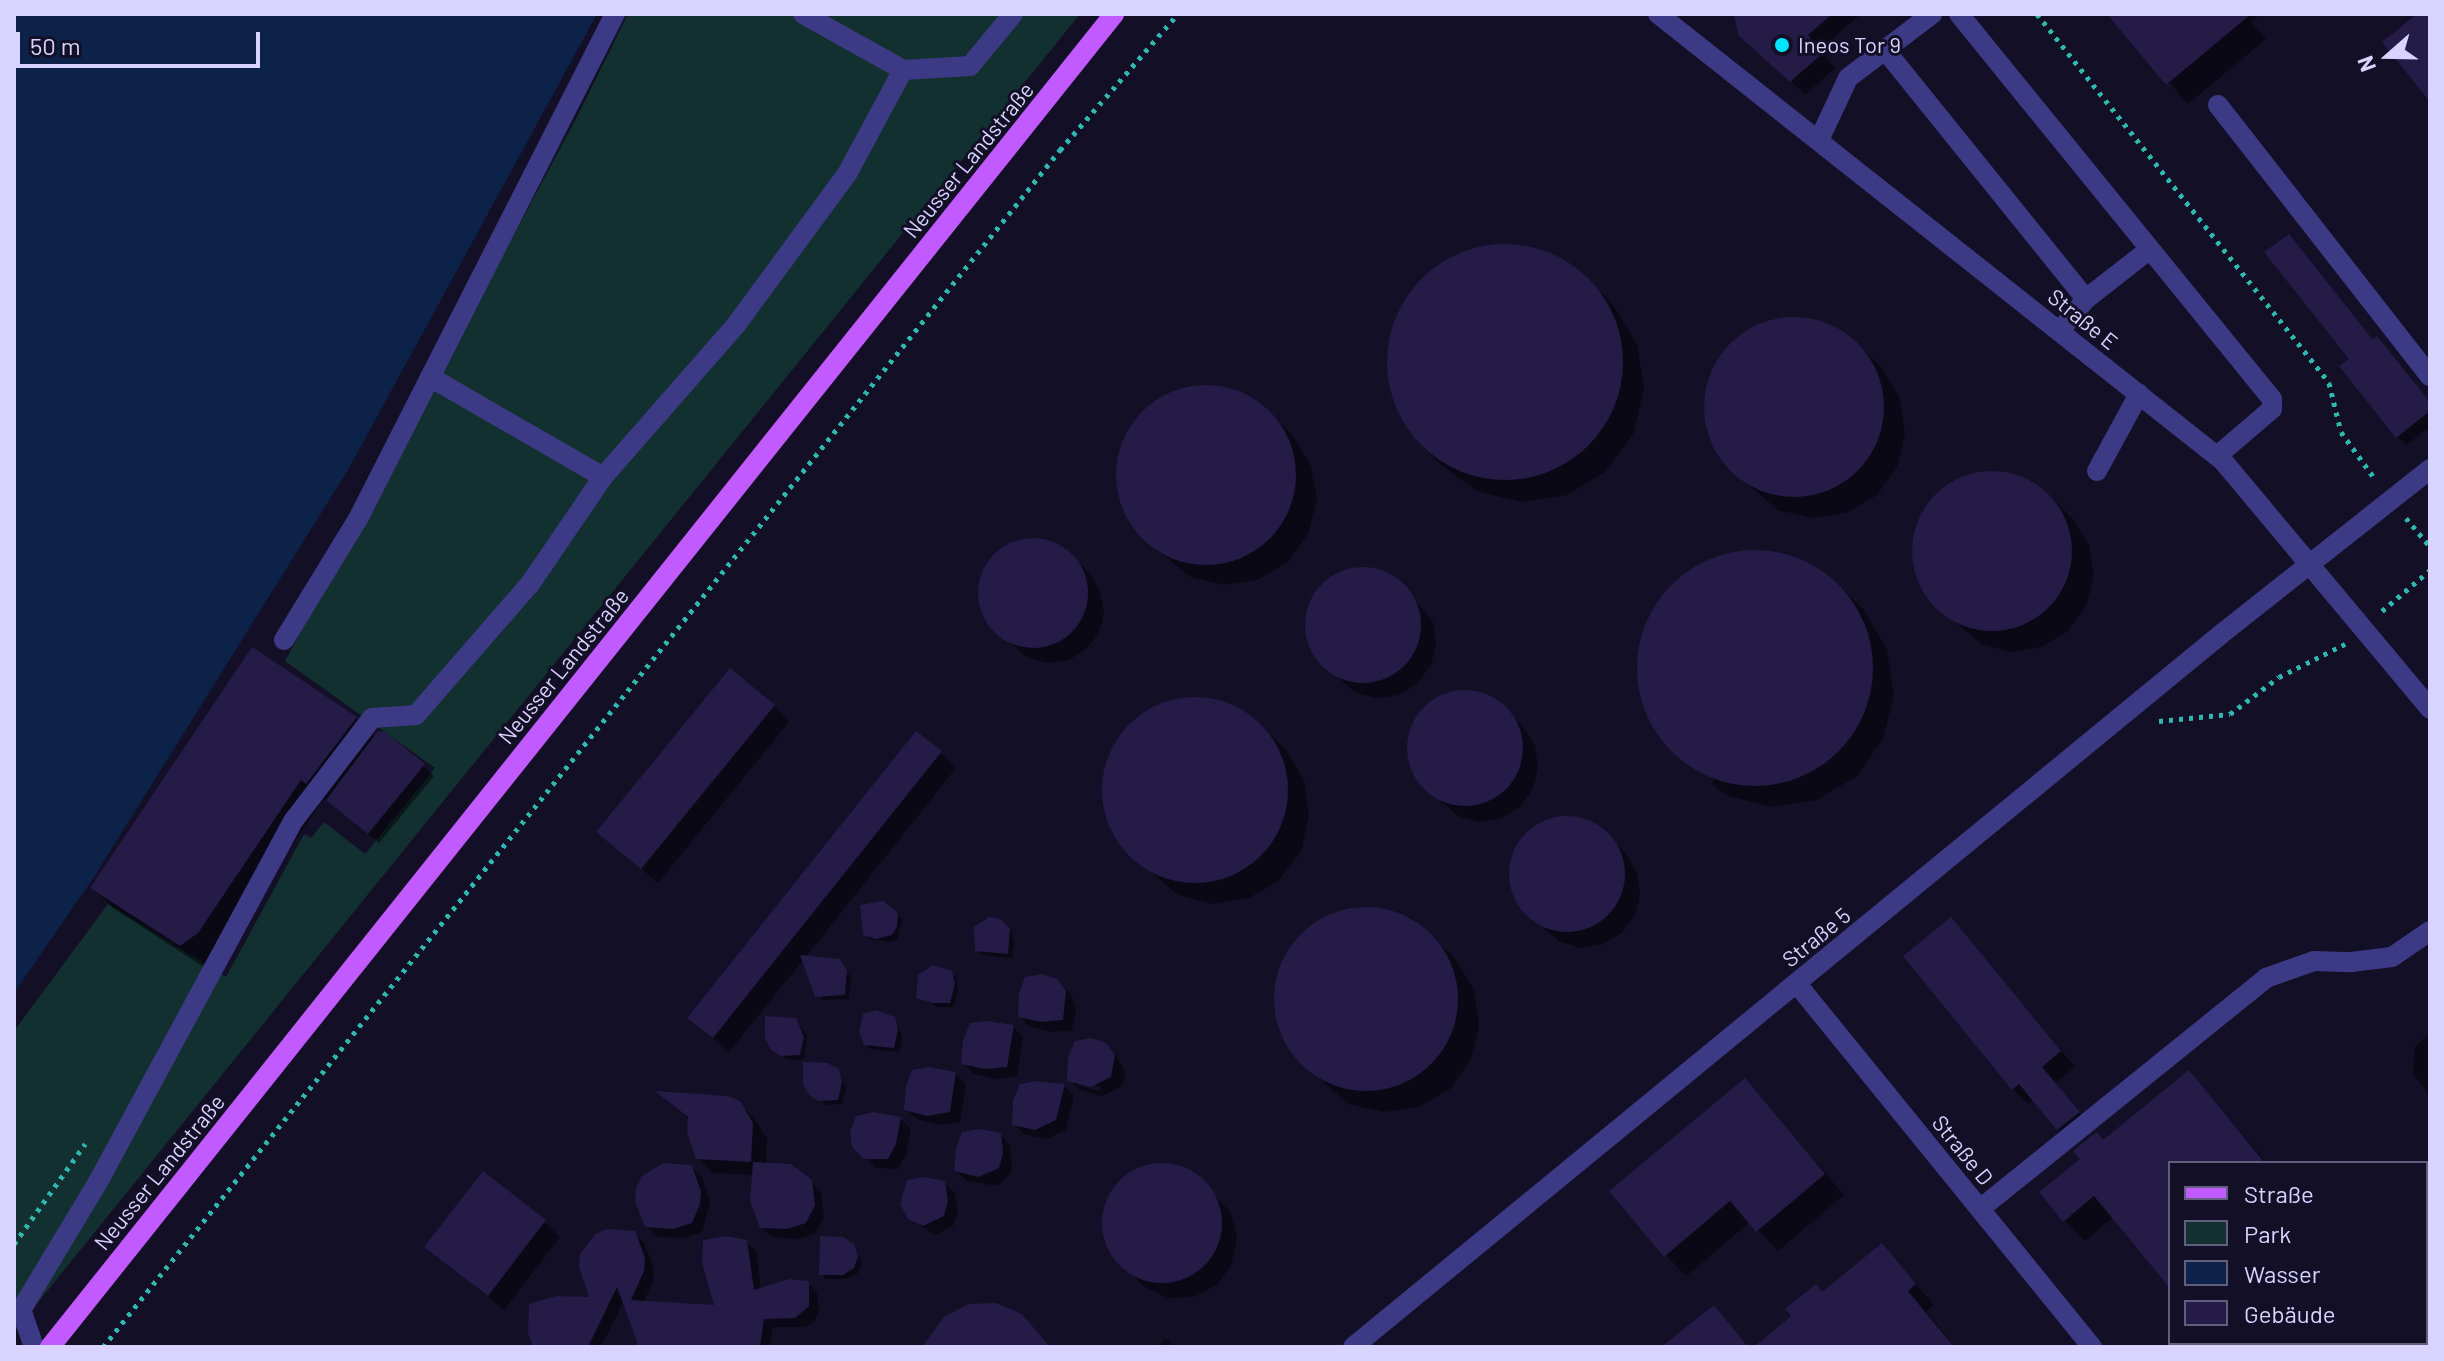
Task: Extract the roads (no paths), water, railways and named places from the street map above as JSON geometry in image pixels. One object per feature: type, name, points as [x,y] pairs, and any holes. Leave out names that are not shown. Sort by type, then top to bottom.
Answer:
[{"type":"main road","name":"Neusser Landstraße","points":[[50,1347],[1114,14]]},
{"type":"lane","points":[[284,640],[359,517],[615,14]]},
{"type":"lane","points":[[803,14],[903,70],[970,66],[1013,14]]},
{"type":"lane","name":"Straße E","points":[[1658,14],[2217,456],[2430,709]]},
{"type":"lane","points":[[1819,140],[1848,78],[1932,14]]},
{"type":"lane","points":[[1959,14],[2272,399],[2272,409],[2217,456]]},
{"type":"lane","points":[[1885,50],[2086,299]]},
{"type":"lane","points":[[34,1347],[21,1310],[98,1182],[294,820],[372,718],[416,715],[530,584],[603,477],[736,325],[847,174],[903,70]]},
{"type":"lane","points":[[2218,105],[2430,376]]},
{"type":"lane","points":[[2060,331],[2086,299],[2150,249]]},
{"type":"lane","points":[[430,377],[603,477]]},
{"type":"lane","points":[[2097,471],[2139,394]]},
{"type":"lane","name":"Straße 5","points":[[1353,1347],[2126,713],[2430,469]]},
{"type":"lane","points":[[1980,1209],[2266,978],[2314,961],[2351,962],[2392,957],[2430,931]]},
{"type":"lane","name":"Straße D","points":[[1797,984],[2092,1347]]},
{"type":"water","points":[[14,14],[597,14],[348,470],[94,877],[14,993]]},
{"type":"place","name":"Ineos Tor 9","points":[[1782,45]]}]
